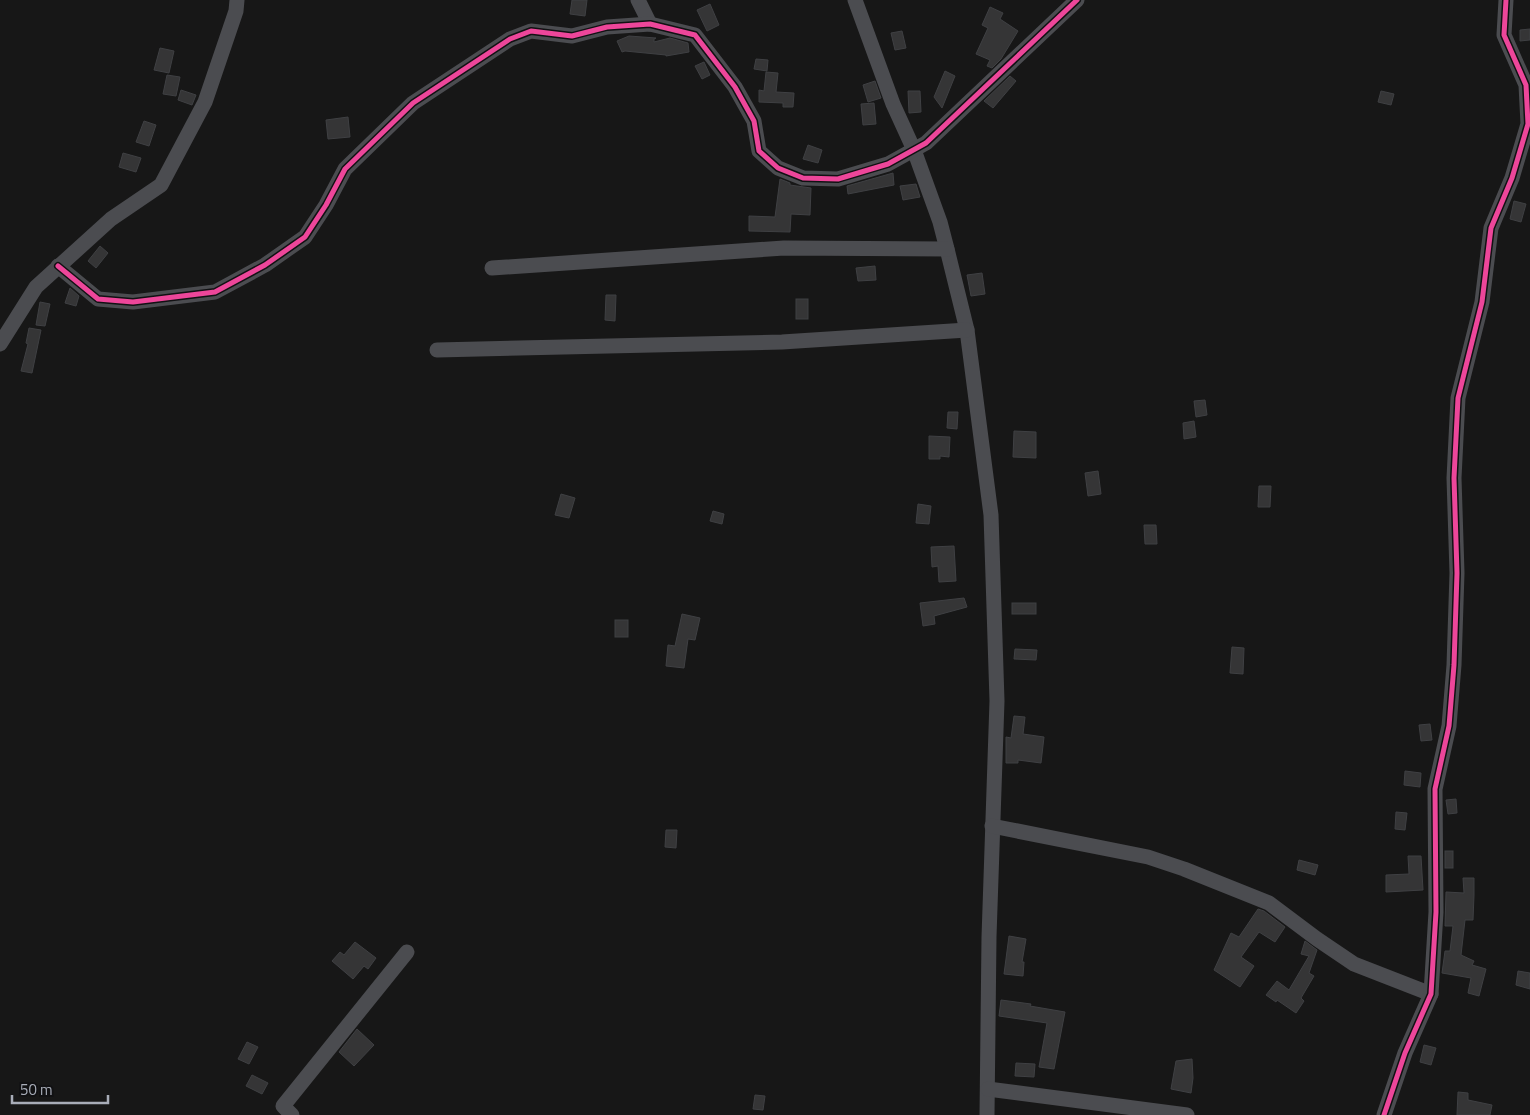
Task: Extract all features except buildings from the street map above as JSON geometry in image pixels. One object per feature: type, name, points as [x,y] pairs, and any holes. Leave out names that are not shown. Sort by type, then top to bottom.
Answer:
[{"type":"street","points":[[0,344],[36,287],[111,219],[161,185],[205,102],[236,11],[237,0]]},
{"type":"street","points":[[638,0],[650,24]]},
{"type":"street","points":[[855,0],[893,104],[914,150],[940,222],[967,330],[990,515],[997,701],[988,947],[988,1115]]},
{"type":"street","points":[[58,266],[98,299],[133,302],[215,292],[265,265],[305,237],[326,206],[346,170],[413,103],[510,39],[531,31],[572,36],[608,27],[650,24],[695,36],[735,87],[754,121],[759,151],[778,168],[803,178],[838,179],[888,164],[926,143],[1077,0]]},
{"type":"street","points":[[1384,1115],[1405,1053],[1431,994],[1436,912],[1435,789],[1449,726],[1454,665],[1457,573],[1454,478],[1458,398],[1482,302],[1491,228],[1512,178],[1528,124],[1526,85],[1504,35],[1506,0]]},
{"type":"street","points":[[492,268],[784,248],[947,249]]},
{"type":"street","points":[[438,350],[782,342],[967,330]]},
{"type":"street","points":[[992,826],[1148,857],[1184,869],[1269,903],[1354,964],[1431,994]]},
{"type":"street","points":[[292,1115],[283,1106],[408,952]]},
{"type":"street","points":[[988,1089],[1187,1115]]},
{"type":"cycle path","points":[[58,266],[98,299],[133,302],[215,292],[265,265],[305,237],[326,205],[345,169],[413,103],[510,39],[531,31],[572,36],[607,27],[650,24],[695,35],[735,87],[754,121],[759,151],[778,168],[803,178],[838,179],[888,164],[926,143],[1077,0]]},
{"type":"cycle path","points":[[1384,1115],[1405,1053],[1431,994],[1436,912],[1435,789],[1449,726],[1454,665],[1457,573],[1454,478],[1458,398],[1482,302],[1491,228],[1512,178],[1528,124],[1526,85],[1504,35],[1506,0]]}]
